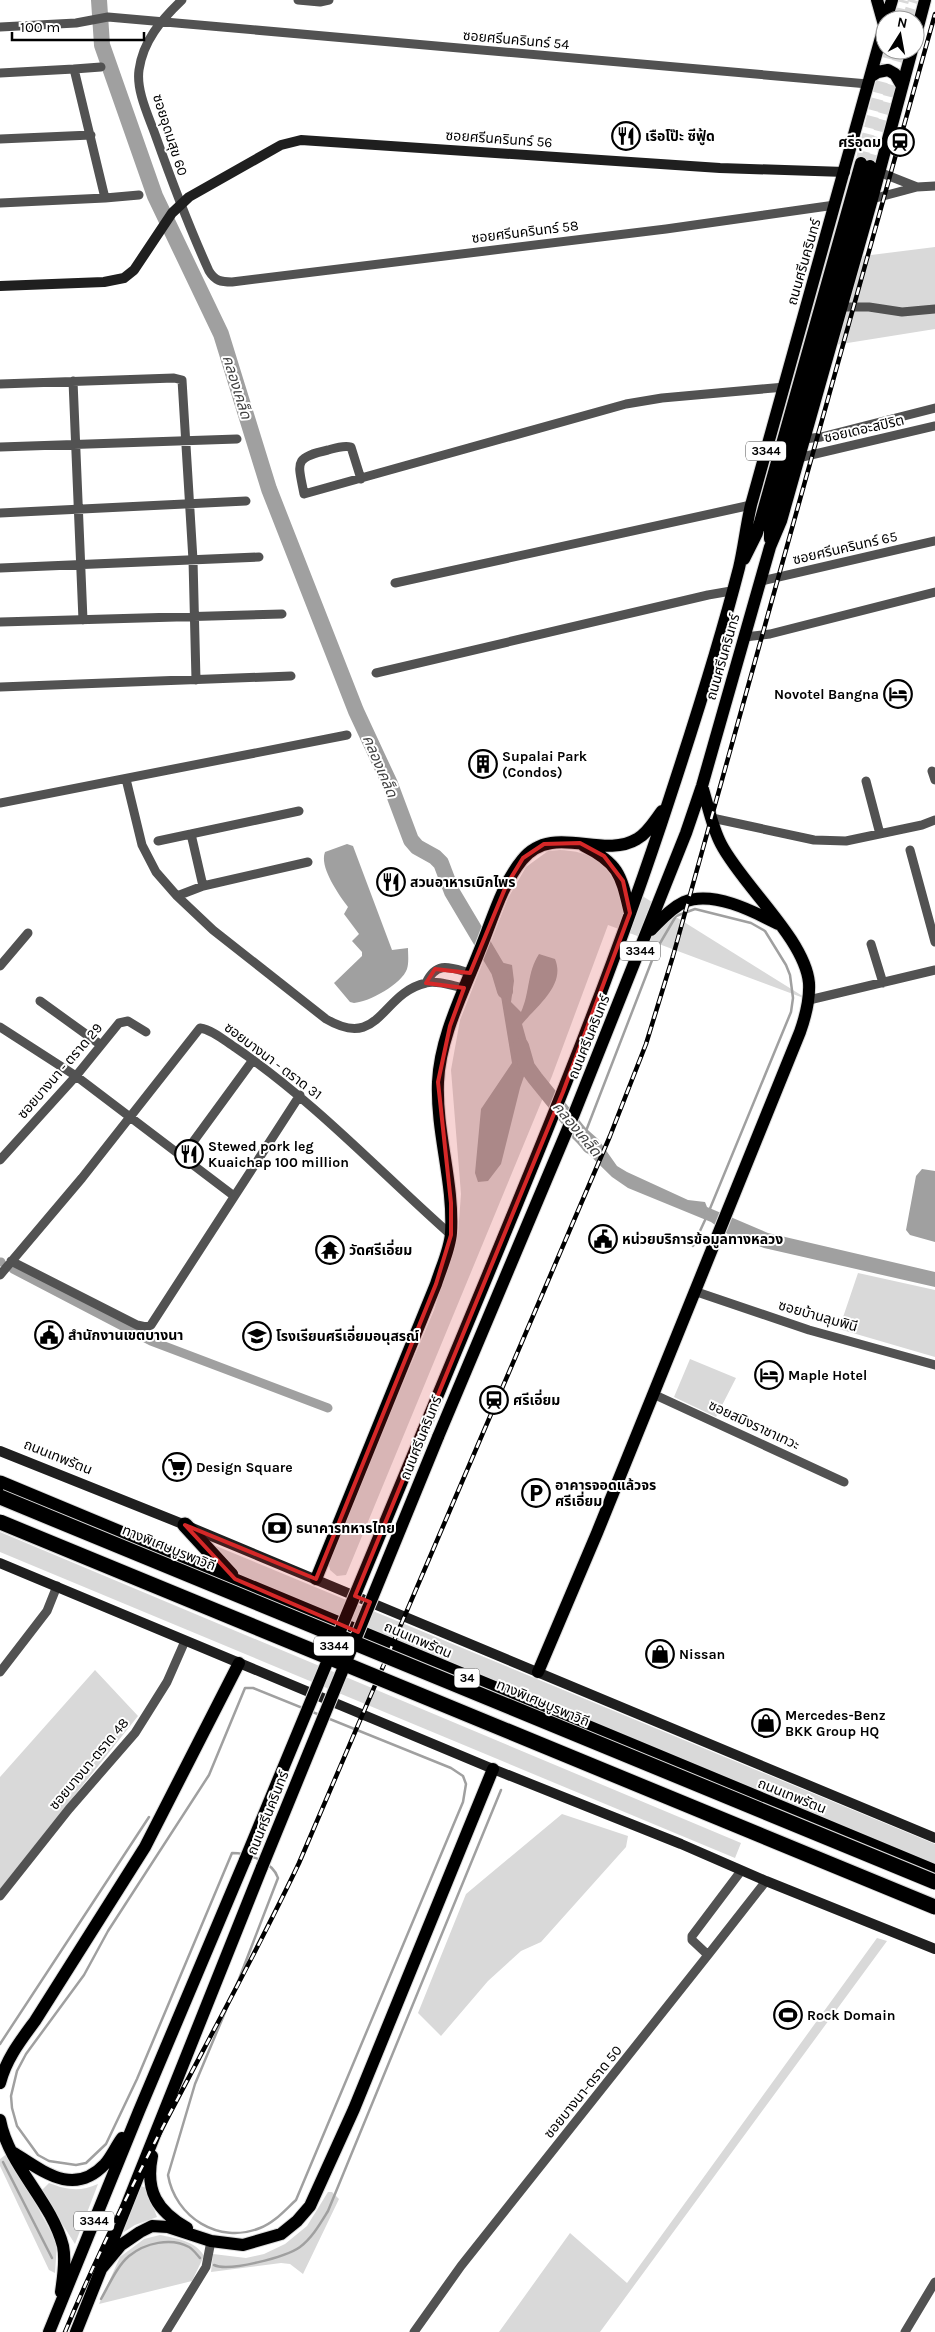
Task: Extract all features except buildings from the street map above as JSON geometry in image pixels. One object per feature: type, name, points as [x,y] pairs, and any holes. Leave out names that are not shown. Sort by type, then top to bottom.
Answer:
[{"type":"highway","name":"ถนนเทพรัตน","points":[[0,1483],[235,1579],[935,1872]]},
{"type":"highway","name":"ทางพิเศษบูรพาวิถี","points":[[0,1497],[935,1882]]},
{"type":"highway","points":[[0,1513],[935,1898]]},
{"type":"highway","points":[[0,1524],[935,1907]]},
{"type":"highway","points":[[0,1524],[364,1679],[935,1912]]},
{"type":"highway","points":[[184,1525],[235,1579]]},
{"type":"main road","points":[[925,15],[935,7]]},
{"type":"main road","name":"ถนนศรีนครินทร์","points":[[739,567],[744,530],[875,59]]},
{"type":"main road","name":"ถนนศรีนครินทร์","points":[[49,2332],[138,2111],[245,1860],[550,1122],[630,913],[669,802],[702,697],[731,591],[739,567],[757,533],[870,167],[897,106],[909,60]]},
{"type":"main road","points":[[869,80],[878,72],[888,70],[895,74],[902,86]]},
{"type":"main road","name":"ซอยศรีนครินทร์ 56","points":[[176,209],[189,197],[281,145],[301,140],[720,168],[845,172]]},
{"type":"main road","name":"ถนนศรีนครินทร์","points":[[76,2332],[262,1866],[648,932],[702,786],[770,547],[782,520],[872,199],[870,167]]},
{"type":"main road","name":"ถนนศรีนครินทร์","points":[[770,547],[770,519],[870,167]]},
{"type":"main road","points":[[0,286],[116,281],[134,270],[176,209]]},
{"type":"main road","points":[[538,1672],[800,1032],[809,1000],[809,981],[802,961],[782,927],[745,881],[721,844],[702,786]]},
{"type":"main road","points":[[316,1579],[436,1284],[451,1235],[452,1203],[441,1131],[438,1082],[442,1054],[464,988],[506,886],[524,858],[544,844],[558,841],[609,845],[627,843],[645,833],[669,802]]},
{"type":"main road","points":[[580,843],[604,856],[615,868],[623,881],[630,913]]},
{"type":"main road","points":[[648,932],[668,913],[684,902],[702,898],[724,902],[756,913],[782,927]]},
{"type":"main road","name":"ถนนเทพรัตน","points":[[0,1451],[316,1579],[935,1838]]},
{"type":"main road","points":[[0,1563],[493,1769],[681,1844],[766,1882],[935,1949]]},
{"type":"main road","points":[[0,2083],[2,2073],[15,2048],[35,2021],[145,1847],[239,1663]]},
{"type":"main road","points":[[102,2268],[121,2244],[152,2226],[168,2227],[208,2240],[243,2245],[281,2234],[297,2221],[310,2206],[358,2100],[493,1769]]},
{"type":"main road","points":[[12,2151],[49,2176],[68,2181],[87,2179],[105,2163],[138,2111]]},
{"type":"main road","points":[[0,2120],[12,2151],[57,2229],[63,2248],[64,2262],[60,2307]]},
{"type":"main road","points":[[157,2130],[150,2166],[153,2196],[161,2208],[175,2221],[208,2240]]},
{"type":"street","name":"ซอยอุดมสุข 60","points":[[182,0],[160,21],[148,41],[141,60],[139,82],[176,209],[212,278],[217,281]]},
{"type":"street","points":[[298,0],[320,2],[329,0]]},
{"type":"street","name":"ซอยศรีนครินทร์ 54","points":[[0,27],[76,23],[108,17],[869,80]]},
{"type":"street","points":[[0,73],[101,67]]},
{"type":"street","points":[[74,69],[105,198]]},
{"type":"street","points":[[0,139],[91,135]]},
{"type":"street","points":[[870,167],[917,187]]},
{"type":"street","points":[[872,199],[917,187],[935,186]]},
{"type":"street","points":[[0,203],[139,195]]},
{"type":"street","name":"ซอยศรีนครินทร์ 58","points":[[217,281],[252,280],[835,205]]},
{"type":"street","points":[[842,307],[870,307],[902,312],[935,310]]},
{"type":"street","points":[[0,384],[174,378],[182,380],[193,560],[196,680]]},
{"type":"street","points":[[73,382],[84,620]]},
{"type":"street","points":[[361,479],[353,450],[348,446],[306,455],[301,462],[304,494],[361,479],[626,404],[662,398],[785,387]]},
{"type":"street","points":[[804,439],[821,437],[935,408]]},
{"type":"street","name":"ซอยเดอะสปิริต","points":[[798,458],[935,426]]},
{"type":"street","points":[[0,447],[237,439]]},
{"type":"street","points":[[0,513],[246,501]]},
{"type":"street","points":[[394,583],[751,505]]},
{"type":"street","name":"ซอยศรีนครินทร์ 65","points":[[761,581],[935,541]]},
{"type":"street","points":[[0,568],[259,557]]},
{"type":"street","points":[[376,673],[731,591]]},
{"type":"street","points":[[745,637],[770,634],[935,592]]},
{"type":"street","points":[[0,622],[282,614]]},
{"type":"street","points":[[0,687],[291,676]]},
{"type":"street","points":[[0,803],[347,735]]},
{"type":"street","points":[[126,779],[142,845],[156,872],[177,896],[213,930],[326,1019],[341,1028],[362,1029],[402,995],[426,982],[431,973],[442,967],[470,974]]},
{"type":"street","points":[[866,780],[880,834]]},
{"type":"street","points":[[158,841],[299,812]]},
{"type":"street","points":[[712,818],[814,840],[846,840],[922,826],[935,820]]},
{"type":"street","points":[[191,834],[202,886]]},
{"type":"street","points":[[910,850],[935,942]]},
{"type":"street","points":[[177,896],[202,886],[308,862]]},
{"type":"street","points":[[0,966],[28,933]]},
{"type":"street","points":[[871,944],[883,983]]},
{"type":"street","points":[[809,1000],[935,970]]},
{"type":"street","points":[[426,982],[464,988]]},
{"type":"street","points":[[40,1001],[101,1045]]},
{"type":"street","name":"ซอยบางนา - ตราด 29","points":[[1,1158],[123,1021],[133,1022],[146,1032]]},
{"type":"street","points":[[0,1027],[76,1076],[234,1196]]},
{"type":"street","name":"ซอยบางนา - ตราด 31","points":[[0,1275],[200,1028],[209,1030],[300,1095],[451,1235]]},
{"type":"street","points":[[182,1157],[253,1060]]},
{"type":"street","points":[[11,1261],[146,1327],[151,1325],[300,1095]]},
{"type":"street","name":"ซอยบ้านลุมพินี","points":[[694,1291],[809,1330],[935,1365]]},
{"type":"street","name":"ซอยสมิงราชาเทวะ","points":[[653,1394],[844,1482]]},
{"type":"street","points":[[0,1672],[47,1611],[57,1586]]},
{"type":"street","name":"ซอยบางนา-ตราด 48","points":[[0,1896],[69,1809],[135,1733],[167,1682],[185,1640]]},
{"type":"street","points":[[708,1954],[692,1940],[692,1936],[742,1871]]},
{"type":"street","name":"ซอยบางนา-ตราด 50","points":[[414,2332],[461,2266],[766,1882]]},
{"type":"street","points":[[166,2332],[206,2267],[208,2240]]},
{"type":"street","points":[[904,2332],[935,2282]]},
{"type":"highlighted area","points":[[580,843],[604,856],[623,881],[630,913],[563,1092],[355,1596],[370,1602],[358,1632],[235,1579],[185,1525],[316,1579],[436,1284],[451,1235],[451,1203],[438,1082],[450,1026],[464,988],[426,983],[435,969],[470,973],[506,886],[523,858],[544,844]]},
{"type":"shaded area","points":[[935,247],[935,329],[835,345],[863,256]]},
{"type":"shaded area","points":[[560,850],[590,856],[602,864],[612,877],[809,1000],[608,925],[552,1076],[346,1575],[337,1576],[330,1570],[328,1560],[434,1310],[458,1234],[461,1194],[451,1070],[460,1020],[508,898],[526,867],[548,851]]},
{"type":"shaded area","points":[[858,1273],[935,1290],[935,1357],[839,1329]]},
{"type":"shaded area","points":[[690,1359],[736,1378],[716,1417],[674,1397]]},
{"type":"shaded area","points":[[0,1532],[741,1843],[735,1858],[0,1552]]},
{"type":"shaded area","points":[[216,1546],[935,1844],[935,1866],[246,1580],[214,1549]]},
{"type":"shaded area","points":[[95,1670],[138,1716],[0,1889],[0,1777]]},
{"type":"shaded area","points":[[562,1814],[628,1836],[626,1847],[541,1942],[521,1951],[488,1981],[441,2036],[418,2013],[466,1894]]},
{"type":"shaded area","points":[[877,1938],[887,1941],[600,2332],[499,2332],[570,2233],[627,2283]]},
{"type":"shaded area","points":[[8,2153],[57,2243],[55,2273],[49,2270],[0,2166],[0,2159]]},
{"type":"shaded area","points":[[49,2183],[74,2189],[98,2184],[75,2244],[41,2191]]},
{"type":"shaded area","points":[[141,2186],[146,2188],[157,2217],[135,2225],[124,2232],[124,2228]]},
{"type":"shaded area","points":[[328,2192],[332,2192],[339,2199],[303,2274],[290,2264],[281,2263],[211,2272],[213,2254],[246,2258],[264,2254],[285,2244],[307,2226]]},
{"type":"shaded area","points":[[160,2235],[191,2244],[204,2256],[192,2281],[99,2304],[120,2257],[144,2239]]},
{"type":"water","points":[[347,844],[353,846],[392,950],[408,948],[407,969],[399,981],[376,996],[354,1003],[350,1002],[334,983],[362,956],[362,952],[352,941],[359,934],[344,914],[348,907],[327,873],[324,858],[325,852]]},
{"type":"water","points":[[539,954],[555,959],[557,978],[542,1002],[522,1024],[531,1056],[520,1088],[501,1164],[488,1181],[478,1182],[475,1173],[481,1109],[512,1063],[498,978],[500,962],[512,965],[514,981],[511,1002],[521,1012],[532,968]]},
{"type":"water","points":[[580,1123],[598,1139],[617,1166],[627,1172],[688,1200],[705,1202],[707,1207],[768,1233],[935,1272],[935,1287],[764,1248],[729,1235],[711,1222],[628,1188],[612,1177],[572,1138]]},
{"type":"water","points":[[922,1169],[935,1171],[935,1242],[910,1235],[906,1230],[916,1176]]},
{"type":"waterway","name":"คลองเคล็ด","points":[[99,0],[102,45],[155,196],[221,334],[269,489],[356,711],[390,784],[411,840],[417,847],[435,857],[441,863],[452,892],[499,971],[505,991]]},
{"type":"waterway","points":[[586,1131],[656,950],[676,916],[695,909],[751,923],[765,931],[790,975],[793,998],[791,1012],[709,1211]]},
{"type":"waterway","name":"คลองเคล็ด","points":[[521,1046],[527,1067],[590,1146]]},
{"type":"waterway","points":[[693,1246],[706,1218]]},
{"type":"waterway","points":[[13,1269],[151,1341],[328,1408]]},
{"type":"waterway","points":[[245,1688],[253,1688],[451,1768],[463,1776],[466,1784],[463,1802],[296,2200],[265,2226],[245,2232],[229,2233],[201,2224],[189,2215],[172,2190],[168,2175],[195,2084],[239,1979],[278,1878],[271,1867],[265,1863],[252,1857],[232,1853],[137,2079],[106,2144],[86,2163],[76,2165],[49,2161],[38,2155],[17,2126],[11,2096],[17,2071],[26,2054],[84,1975],[108,1931],[209,1775],[245,1688]]},
{"type":"waterway","points":[[214,2265],[221,2267],[244,2265],[271,2259],[293,2251],[300,2247],[316,2230],[328,2211],[501,1790]]},
{"type":"waterway","points":[[0,2044],[149,1817]]},
{"type":"waterway","points":[[3,2162],[52,2258]]},
{"type":"waterway","points":[[101,2299],[121,2265],[135,2251],[158,2243],[174,2242],[189,2247],[200,2258]]},
{"type":"tunnel","points":[[900,10],[903,0]]},
{"type":"tunnel","points":[[911,10],[914,0]]},
{"type":"tunnel","points":[[861,163],[887,60]]},
{"type":"tunnel","points":[[870,166],[898,60]]},
{"type":"railway","points":[[65,2332],[119,2213],[299,1863],[610,1136],[646,1044],[673,956],[935,14]]},
{"type":"place","name":"เรือโป๊ะ ซีฟู้ด","points":[[626,136]]},
{"type":"place","name":"ศรีอุดม","points":[[900,142]]},
{"type":"place","name":"Novotel Bangna","points":[[898,694]]},
{"type":"place","name":"Supalai Park (Condos)","points":[[483,764]]},
{"type":"place","name":"สวนอาหารเบิกไพร","points":[[391,882]]},
{"type":"place","name":"Stewed pork leg Kuaichap 100 million","points":[[189,1154]]},
{"type":"place","name":"หน่วยบริการข้อมูลทางหลวง","points":[[603,1239]]},
{"type":"place","name":"วัดศรีเอี่ยม","points":[[330,1250]]},
{"type":"place","name":"สำนักงานเขตบางนา","points":[[49,1335]]},
{"type":"place","name":"โรงเรียนศรีเอี่ยมอนุสรณ์","points":[[257,1336]]},
{"type":"place","name":"Maple Hotel","points":[[769,1375]]},
{"type":"place","name":"ศรีเอี่ยม","points":[[494,1400]]},
{"type":"place","name":"Design Square","points":[[177,1467]]},
{"type":"place","name":"อาคารจอดแล้วจร ศรีเอี่ยม","points":[[536,1493]]},
{"type":"place","name":"ธนาคารทหารไทย","points":[[277,1528]]},
{"type":"place","name":"Nissan","points":[[660,1654]]},
{"type":"place","name":"Mercedes-Benz BKK Group HQ","points":[[766,1723]]},
{"type":"place","name":"Rock Domain","points":[[788,2015]]}]
